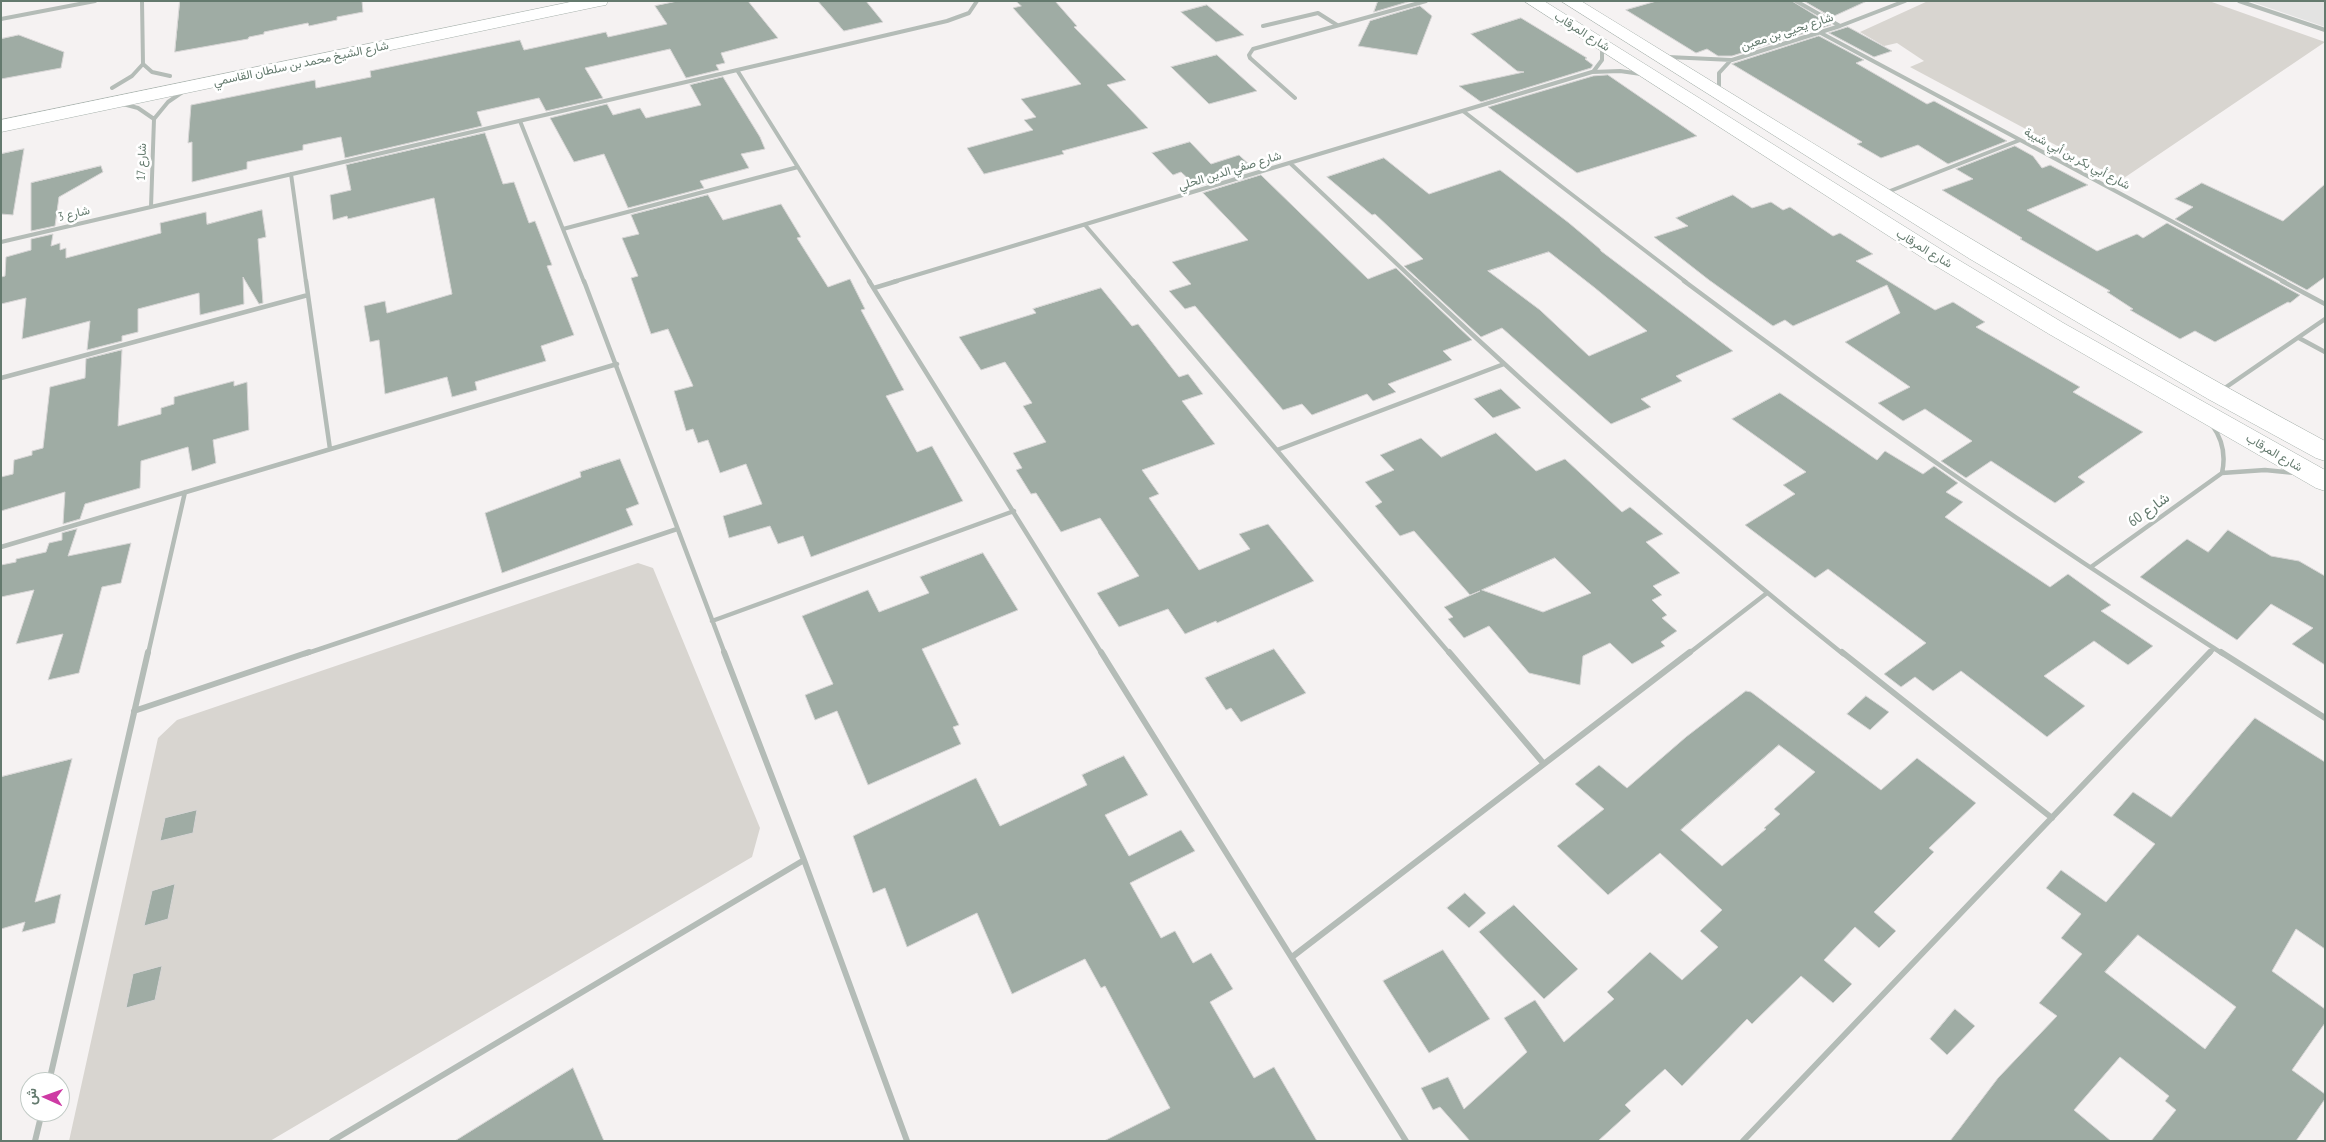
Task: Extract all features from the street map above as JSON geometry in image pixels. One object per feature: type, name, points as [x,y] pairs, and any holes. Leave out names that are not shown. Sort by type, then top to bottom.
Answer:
[{"type":"main road","name":"شارع الشيخ محمد بن سلطان القاسمي","points":[[1,126],[114,95],[170,76],[530,1]]},
{"type":"main road","name":"شارع الشيخ محمد بن سلطان القاسمي","points":[[1,111],[195,86],[600,1]]},
{"type":"main road","name":"شارع المرقاب","points":[[1532,1],[1934,255],[2320,479]]},
{"type":"main road","name":"شارع المرقاب","points":[[1569,1],[1720,93],[1986,260],[2325,452]]},
{"type":"main road","points":[[412,40],[405,39],[404,35],[411,31],[475,17],[496,8]]},
{"type":"street","points":[[1,19],[95,1]]},
{"type":"street","points":[[142,1],[143,64],[114,95],[154,119],[168,102],[195,86]]},
{"type":"street","name":"شارع 3","points":[[1,242],[960,18],[976,6],[977,1]]},
{"type":"street","points":[[1295,98],[1253,62],[1250,58],[1250,52],[1258,46],[1426,1]]},
{"type":"street","points":[[1796,1],[1840,26]]},
{"type":"street","name":"شارع يحيى بن معين","points":[[1720,93],[1717,84],[1718,74],[1723,66],[1732,60],[1840,26],[1905,1]]},
{"type":"street","points":[[2239,1],[2325,30]]},
{"type":"street","points":[[1263,26],[1315,13],[1321,13],[1337,25]]},
{"type":"street","name":"شارع أبي بكر بن أبي شيبة","points":[[1819,32],[2325,304]]},
{"type":"street","points":[[1592,72],[1602,60],[1602,45]]},
{"type":"street","name":"شارع يحيى بن معين","points":[[1660,56],[1698,60],[1732,60]]},
{"type":"street","points":[[143,64],[152,72],[170,76]]},
{"type":"street","points":[[737,70],[1406,1141]]},
{"type":"street","name":"شارع صفي الدين الحلي","points":[[874,288],[1592,72],[1620,71],[1650,76]]},
{"type":"street","points":[[1463,111],[1640,248],[1782,354],[1917,449],[2091,567],[2325,718]]},
{"type":"street","name":"شارع 17","points":[[151,207],[154,119]]},
{"type":"street","points":[[520,121],[617,364],[677,529],[804,860],[907,1141]]},
{"type":"street","points":[[1880,195],[2020,140]]},
{"type":"street","points":[[1290,163],[1600,452],[1767,593],[2052,818]]},
{"type":"street","points":[[563,229],[798,167]]},
{"type":"street","points":[[291,174],[330,450]]},
{"type":"street","points":[[1085,225],[1544,764]]},
{"type":"street","points":[[1,378],[308,295]]},
{"type":"street","points":[[2218,393],[2325,319]]},
{"type":"street","points":[[2299,338],[2325,352]]},
{"type":"street","points":[[1,547],[617,364]]},
{"type":"street","points":[[1276,450],[1504,364]]},
{"type":"street","points":[[2200,411],[2214,427],[2223,444],[2226,459],[2222,473],[2265,470],[2320,479]]},
{"type":"street","name":"شارع 60","points":[[2091,567],[2222,473]]},
{"type":"street","points":[[51,1072],[185,492]]},
{"type":"street","points":[[712,621],[1014,511]]},
{"type":"street","points":[[134,712],[677,529]]},
{"type":"street","points":[[1292,957],[1767,593]]},
{"type":"street","points":[[1743,1141],[2214,648]]},
{"type":"street","points":[[332,1141],[804,860]]},
{"type":"street","points":[[35,1141],[40,1122]]},
{"type":"shaded area","points":[[1928,1],[2209,1],[2325,42],[2121,180],[1910,67],[1924,61],[1897,43],[1884,46],[1860,32]]},
{"type":"shaded area","points":[[2249,1],[2325,1],[2325,27]]},
{"type":"shaded area","points":[[638,563],[653,568],[760,828],[752,857],[270,1141],[69,1141],[158,738],[177,720]]},
{"type":"building","points":[[180,1],[362,1],[363,12],[337,17],[337,20],[309,26],[308,23],[264,32],[264,34],[249,37],[248,39],[175,52]]},
{"type":"building","points":[[678,1],[748,1],[778,38],[721,53],[725,63],[716,65],[719,70],[686,78],[670,49],[585,68],[603,98],[546,111],[539,98],[477,112],[482,126],[345,158],[341,137],[303,145],[303,150],[247,162],[247,169],[192,182],[192,142],[188,143],[191,105],[315,80],[316,88],[371,77],[370,71],[520,40],[524,50],[606,32],[608,37],[667,24],[655,6]]},
{"type":"building","points":[[818,1],[866,1],[883,22],[844,31]]},
{"type":"building","points":[[1016,1],[1055,1],[1077,26],[1074,27],[1126,80],[1107,85],[1148,128],[1062,151],[1064,154],[984,174],[967,148],[1033,130],[1024,120],[1036,117],[1021,99],[1081,84],[1013,8],[1021,6]]},
{"type":"building","points":[[1378,1],[1411,1],[1374,12]]},
{"type":"building","points":[[1657,1],[1792,1],[1831,25],[1732,56],[1718,56],[1707,49],[1696,53],[1626,10]]},
{"type":"building","points":[[1804,1],[1867,1],[1832,17]]},
{"type":"building","points":[[1207,5],[1244,35],[1216,42],[1181,12]]},
{"type":"building","points":[[1420,6],[1432,16],[1417,55],[1358,46],[1370,21]]},
{"type":"building","points":[[1521,18],[1587,58],[1585,59],[1593,65],[1591,68],[1481,102],[1459,86],[1524,72],[1517,71],[1471,34]]},
{"type":"building","points":[[1848,27],[1892,51],[1874,57],[1829,33]]},
{"type":"building","points":[[19,35],[64,52],[61,68],[1,79],[1,39]]},
{"type":"building","points":[[1819,36],[1864,60],[1856,63],[1927,104],[1934,101],[2007,141],[1948,164],[1918,145],[1881,158],[1857,144],[1862,142],[1732,64]]},
{"type":"building","points":[[1217,55],[1257,91],[1209,104],[1171,67]]},
{"type":"building","points":[[1608,75],[1697,136],[1577,173],[1488,107],[1593,76]]},
{"type":"building","points":[[723,77],[760,137],[765,149],[741,154],[749,168],[700,181],[704,188],[628,208],[604,154],[574,162],[550,118],[607,104],[613,115],[640,108],[646,118],[701,105],[690,85]]},
{"type":"building","points":[[485,133],[503,184],[514,182],[529,223],[535,221],[552,265],[547,266],[574,335],[541,346],[546,361],[475,382],[477,390],[452,397],[447,377],[385,394],[379,340],[370,342],[364,306],[385,301],[387,313],[452,294],[434,198],[348,219],[347,216],[333,220],[330,195],[351,190],[346,165]]},
{"type":"building","points":[[1190,142],[1211,164],[1239,155],[1254,169],[1197,187],[1181,172],[1173,175],[1152,153]]},
{"type":"building","points":[[2015,146],[2033,156],[2042,168],[2050,165],[2088,185],[2027,210],[2097,251],[2137,234],[2143,238],[2167,223],[2300,295],[2290,303],[2288,302],[2215,342],[2195,331],[2180,339],[2130,310],[2133,309],[2107,292],[2110,291],[2020,239],[2022,238],[1942,190],[1973,179],[1956,169]]},
{"type":"building","points":[[24,149],[13,215],[1,214],[1,154]]},
{"type":"building","points":[[1384,158],[1429,194],[1500,170],[1569,223],[1601,251],[1733,351],[1676,376],[1682,381],[1641,399],[1651,407],[1611,424],[1502,328],[1481,337],[1404,266],[1423,259],[1375,214],[1372,215],[1327,177]],"holes":[[[1549,252],[1647,331],[1589,356],[1540,310],[1488,271]]]},
{"type":"building","points":[[101,166],[103,172],[59,197],[55,226],[31,231],[31,183]]},
{"type":"building","points":[[1261,175],[1368,279],[1396,268],[1472,340],[1443,351],[1452,360],[1388,384],[1396,392],[1373,401],[1367,394],[1312,415],[1302,404],[1283,410],[1195,306],[1185,309],[1169,291],[1191,284],[1172,262],[1248,240],[1203,193]]},
{"type":"building","points":[[2202,183],[2283,221],[2325,184],[2325,277],[2307,290],[2175,219],[2193,207],[2175,199]]},
{"type":"building","points":[[708,195],[723,220],[781,204],[801,237],[797,238],[828,287],[850,279],[865,309],[861,310],[904,390],[886,396],[917,452],[932,446],[963,501],[811,557],[803,536],[778,544],[770,526],[729,538],[723,516],[762,504],[746,464],[720,473],[708,440],[698,443],[693,429],[686,431],[674,391],[693,386],[668,329],[651,334],[631,278],[638,276],[622,238],[639,234],[631,215]]},
{"type":"building","points":[[1733,195],[1752,208],[1771,202],[1783,210],[1790,207],[1833,236],[1840,233],[1873,254],[1856,261],[1935,310],[1953,302],[1985,322],[1976,327],[2080,387],[2073,392],[2143,432],[2078,477],[2085,482],[2055,503],[1991,461],[1966,478],[1941,461],[1972,441],[1925,409],[1903,421],[1878,403],[1910,387],[1845,342],[1900,313],[1887,285],[1793,326],[1785,320],[1773,326],[1654,237],[1688,226],[1676,218]]},
{"type":"building","points":[[262,210],[266,237],[258,239],[263,303],[259,304],[243,277],[244,304],[200,315],[199,293],[138,309],[138,332],[122,336],[122,341],[87,350],[90,321],[22,339],[26,298],[1,304],[1,277],[5,276],[6,257],[31,250],[31,239],[53,234],[51,246],[60,243],[60,250],[66,248],[66,258],[161,233],[160,223],[206,212],[207,224]]},
{"type":"building","points":[[1101,288],[1132,326],[1138,324],[1179,377],[1188,374],[1203,394],[1182,401],[1215,444],[1142,470],[1159,494],[1149,498],[1199,570],[1250,549],[1239,534],[1268,524],[1314,581],[1217,623],[1216,621],[1185,634],[1168,609],[1119,627],[1097,593],[1139,576],[1100,518],[1061,532],[1036,493],[1031,494],[1016,470],[1022,468],[1013,453],[1046,442],[1023,406],[1032,403],[1005,362],[981,370],[959,337],[1036,313],[1033,309]]},
{"type":"building","points":[[122,350],[118,426],[161,414],[161,408],[174,404],[174,397],[234,381],[234,386],[247,382],[249,430],[213,440],[216,463],[192,471],[188,447],[141,461],[140,488],[85,504],[80,519],[63,524],[65,492],[1,511],[1,477],[13,474],[14,460],[32,455],[32,451],[43,448],[50,387],[85,378],[86,359]]},
{"type":"building","points":[[1501,389],[1521,408],[1493,418],[1474,399]]},
{"type":"building","points":[[1780,393],[1877,460],[1885,451],[1923,474],[1934,466],[1958,483],[1946,492],[1963,502],[1945,517],[2050,587],[2068,574],[2111,605],[2101,611],[2153,646],[2128,665],[2094,641],[2044,676],[2085,706],[2047,737],[1961,671],[1933,691],[1915,677],[1901,687],[1884,674],[1926,643],[1828,569],[1815,578],[1745,525],[1795,494],[1783,485],[1806,472],[1732,419]]},
{"type":"building","points":[[1496,433],[1536,471],[1565,459],[1622,512],[1630,507],[1663,534],[1646,542],[1680,573],[1653,586],[1662,595],[1652,600],[1667,615],[1662,618],[1677,631],[1661,642],[1665,646],[1632,664],[1610,643],[1583,656],[1580,685],[1529,673],[1489,626],[1464,638],[1448,619],[1453,617],[1444,607],[1480,591],[1470,595],[1414,531],[1400,536],[1375,506],[1382,502],[1365,482],[1394,470],[1380,455],[1421,438],[1441,457]],"holes":[[[1555,558],[1591,593],[1543,612],[1482,590]]]},
{"type":"building","points":[[620,459],[639,504],[626,509],[633,525],[502,573],[485,513],[581,477],[580,472]]},
{"type":"building","points":[[77,529],[68,556],[131,543],[121,583],[102,587],[79,673],[48,680],[63,634],[16,644],[34,590],[1,597],[1,565],[16,562],[16,559],[46,552],[49,543],[62,540],[62,533]]},
{"type":"building","points":[[2228,530],[2271,556],[2299,561],[2325,576],[2325,665],[2292,644],[2313,628],[2271,604],[2237,640],[2140,577],[2187,539],[2208,552]]},
{"type":"building","points":[[983,553],[1018,610],[922,649],[959,725],[953,727],[961,744],[868,785],[837,711],[815,720],[805,695],[833,684],[802,616],[868,590],[879,612],[929,593],[920,577]]},
{"type":"building","points":[[1274,649],[1306,693],[1241,722],[1231,708],[1226,710],[1205,678]]},
{"type":"building","points":[[1746,691],[1751,692],[1881,790],[1917,758],[1976,803],[1929,848],[1934,852],[1874,912],[1896,931],[1879,948],[1855,927],[1824,960],[1852,984],[1833,1003],[1801,976],[1752,1024],[1747,1019],[1682,1086],[1665,1069],[1625,1105],[1631,1111],[1598,1141],[1470,1141],[1440,1107],[1433,1110],[1421,1088],[1448,1077],[1464,1109],[1527,1052],[1504,1018],[1535,1000],[1564,1042],[1614,999],[1607,992],[1650,952],[1682,980],[1718,947],[1700,931],[1722,910],[1660,853],[1608,895],[1557,846],[1604,809],[1575,784],[1599,765],[1627,788],[1686,737]],"holes":[[[1779,745],[1815,772],[1774,809],[1780,814],[1764,828],[1766,829],[1722,866],[1681,830]]]},
{"type":"building","points":[[1866,696],[1889,712],[1870,730],[1847,714]]},
{"type":"building","points":[[2255,718],[2325,762],[2325,949],[2296,929],[2272,971],[2325,1009],[2325,1023],[2292,1070],[2325,1094],[2325,1099],[2296,1141],[2151,1141],[2176,1110],[2165,1101],[2169,1096],[2120,1057],[2074,1110],[2111,1141],[1950,1141],[1998,1078],[2057,1016],[2039,1003],[2082,954],[2061,938],[2081,914],[2046,888],[2061,870],[2106,902],[2155,844],[2113,815],[2133,792],[2171,817]],"holes":[[[2138,935],[2236,1007],[2205,1049],[2105,972]]]},
{"type":"building","points":[[1124,756],[1148,795],[1105,815],[1129,856],[1181,830],[1195,851],[1130,883],[1161,938],[1175,931],[1193,963],[1211,953],[1233,989],[1210,1002],[1254,1078],[1274,1067],[1317,1141],[1104,1141],[1170,1108],[1105,986],[1101,988],[1085,959],[1012,994],[977,913],[907,947],[885,888],[873,893],[853,836],[976,778],[1000,826],[1087,785],[1082,775]]},
{"type":"building","points":[[72,759],[35,902],[61,894],[55,923],[22,932],[25,922],[1,929],[1,777]]},
{"type":"building","points":[[197,810],[193,833],[160,841],[165,818]]},
{"type":"building","points":[[175,884],[168,919],[144,926],[152,891]]},
{"type":"building","points":[[1465,893],[1486,913],[1469,928],[1447,908]]},
{"type":"building","points":[[1514,905],[1578,969],[1544,999],[1479,932]]},
{"type":"building","points":[[1443,950],[1490,1019],[1429,1053],[1383,981]]},
{"type":"building","points":[[162,966],[155,1000],[126,1008],[133,974]]},
{"type":"building","points":[[1955,1009],[1975,1026],[1947,1055],[1930,1039]]},
{"type":"building","points":[[573,1068],[604,1141],[455,1141]]}]
